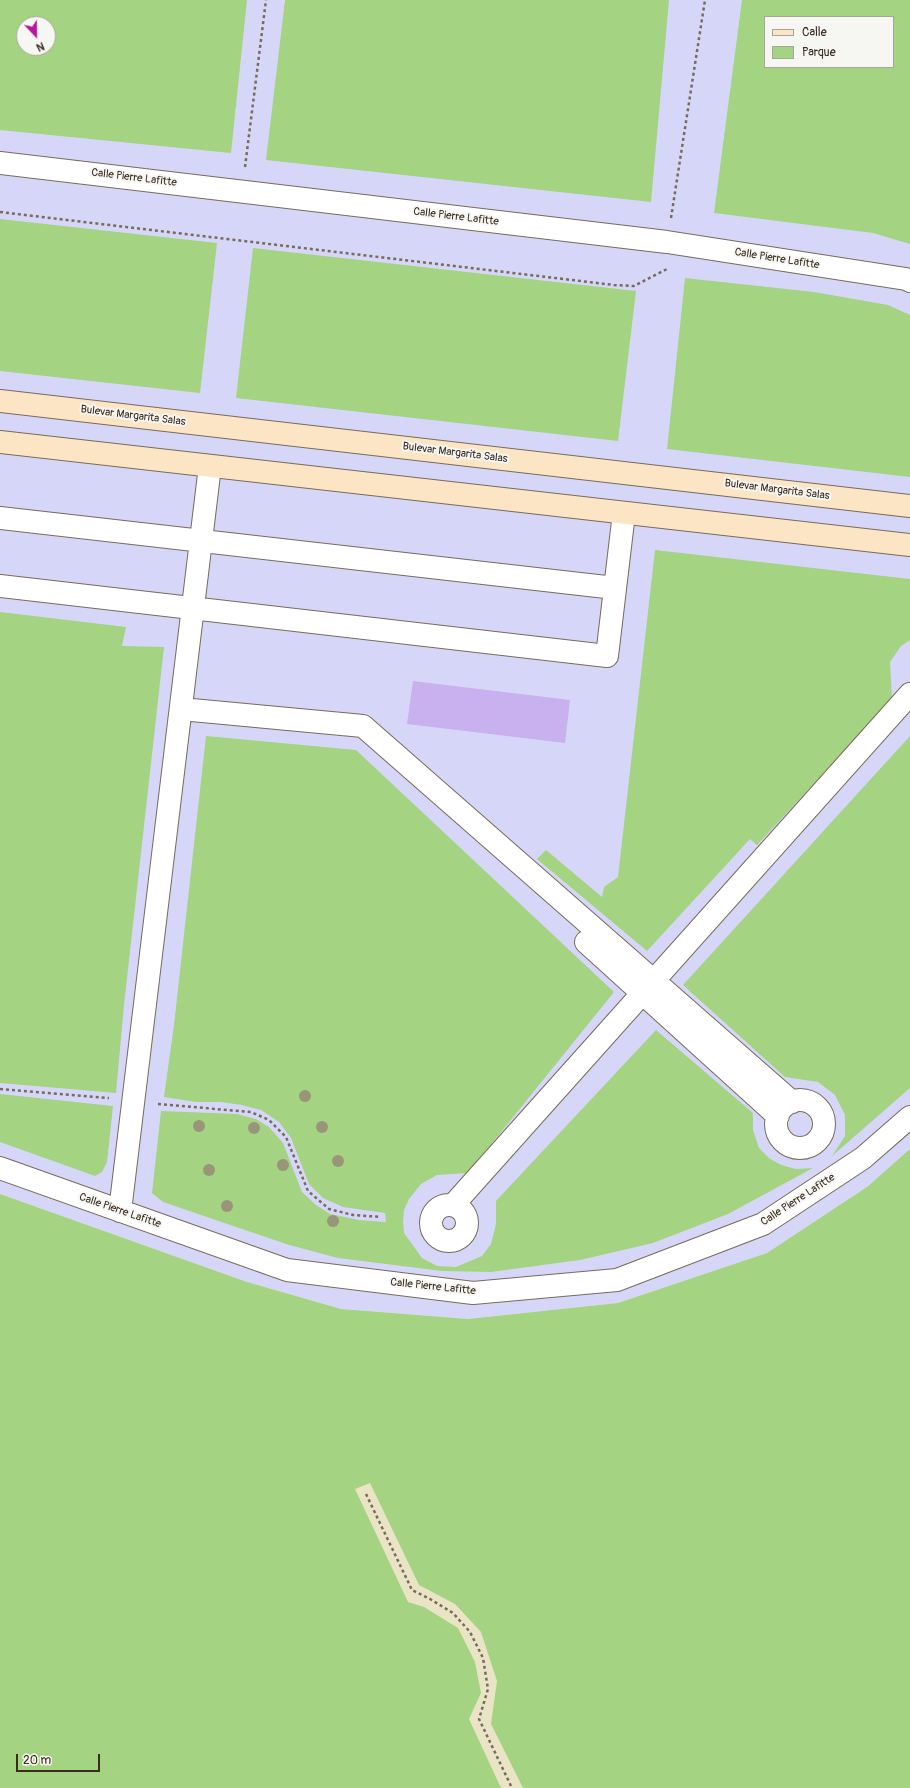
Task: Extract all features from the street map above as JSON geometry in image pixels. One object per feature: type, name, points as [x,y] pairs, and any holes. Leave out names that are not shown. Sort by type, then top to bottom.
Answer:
[{"type":"street","name":"Calle Pierre Lafitte","points":[[0,163],[667,242],[906,279],[910,281]]},
{"type":"street","name":"Bulevar Margarita Salas","points":[[0,401],[910,506]]},
{"type":"street","points":[[0,442],[910,545]]},
{"type":"street","points":[[120,1211],[210,466]]},
{"type":"street","points":[[0,586],[607,656],[624,513]]},
{"type":"street","points":[[0,518],[615,588]]},
{"type":"street","points":[[653,992],[910,694]]},
{"type":"street","points":[[180,714],[363,726],[653,992],[785,1109]]},
{"type":"street","points":[[459,1207],[653,992],[910,715]]},
{"type":"street","name":"Calle Pierre Lafitte","points":[[0,1168],[287,1270],[473,1293],[617,1280],[763,1224],[863,1158],[910,1116]]},
{"type":"path","points":[[242,191],[266,0]]},
{"type":"path","points":[[667,242],[705,0]]},
{"type":"path","points":[[0,212],[614,286],[634,286],[675,265]]},
{"type":"path","points":[[0,1089],[134,1100],[166,1105],[251,1112],[269,1120],[286,1137],[308,1191],[329,1209],[353,1214],[381,1217]]},
{"type":"path","points":[[366,1494],[412,1590],[430,1598],[453,1613],[470,1632],[483,1658],[488,1689],[479,1719],[512,1788]]},
{"type":"shaded area","points":[[0,0],[910,0],[910,1149],[867,1187],[767,1253],[618,1303],[468,1319],[341,1309],[247,1282],[0,1194]]},
{"type":"green space","points":[[0,0],[247,0],[231,153],[0,130]]},
{"type":"green space","points":[[285,0],[669,0],[651,202],[266,160]]},
{"type":"green space","points":[[742,0],[910,0],[910,244],[873,233],[714,213]]},
{"type":"green space","points":[[0,219],[217,243],[200,393],[0,371]]},
{"type":"green space","points":[[253,248],[636,291],[618,441],[236,398]]},
{"type":"green space","points":[[685,278],[814,292],[888,305],[910,315],[910,477],[667,449]]},
{"type":"green space","points":[[655,550],[910,579],[910,640],[901,646],[890,662],[892,699],[757,845],[750,839],[647,951],[537,859],[546,850],[602,897],[604,887],[618,877]]},
{"type":"green space","points":[[0,612],[126,627],[122,646],[164,647],[124,1005],[116,1093],[0,1083]]},
{"type":"green space","points":[[206,736],[356,750],[614,992],[468,1173],[437,1175],[421,1184],[409,1199],[404,1210],[404,1233],[422,1258],[437,1266],[456,1267],[482,1256],[491,1244],[496,1224],[496,1201],[656,1030],[753,1113],[753,1130],[759,1148],[769,1158],[781,1165],[796,1169],[813,1168],[728,1214],[653,1243],[580,1260],[491,1272],[442,1271],[338,1258],[289,1245],[163,1202],[152,1193],[161,1111],[237,1114],[256,1119],[269,1127],[283,1143],[302,1192],[316,1205],[330,1214],[359,1220],[386,1222],[385,1213],[343,1207],[323,1198],[309,1184],[291,1138],[279,1122],[261,1110],[221,1102],[196,1102],[164,1097],[174,1025]]},
{"type":"green space","points":[[910,736],[910,1088],[832,1156],[845,1136],[845,1115],[835,1095],[818,1082],[785,1077],[683,985]]},
{"type":"green space","points":[[0,1094],[113,1106],[107,1162],[102,1172],[95,1176],[0,1142]]},
{"type":"green space","points":[[910,1149],[910,1788],[523,1788],[491,1724],[497,1681],[481,1632],[455,1604],[419,1585],[370,1483],[355,1489],[408,1602],[424,1607],[458,1628],[475,1662],[481,1693],[469,1719],[501,1788],[0,1788],[0,1194],[247,1282],[341,1309],[468,1319],[618,1303],[767,1253],[867,1187]]},
{"type":"building","points":[[413,681],[570,700],[565,743],[407,724]]}]
